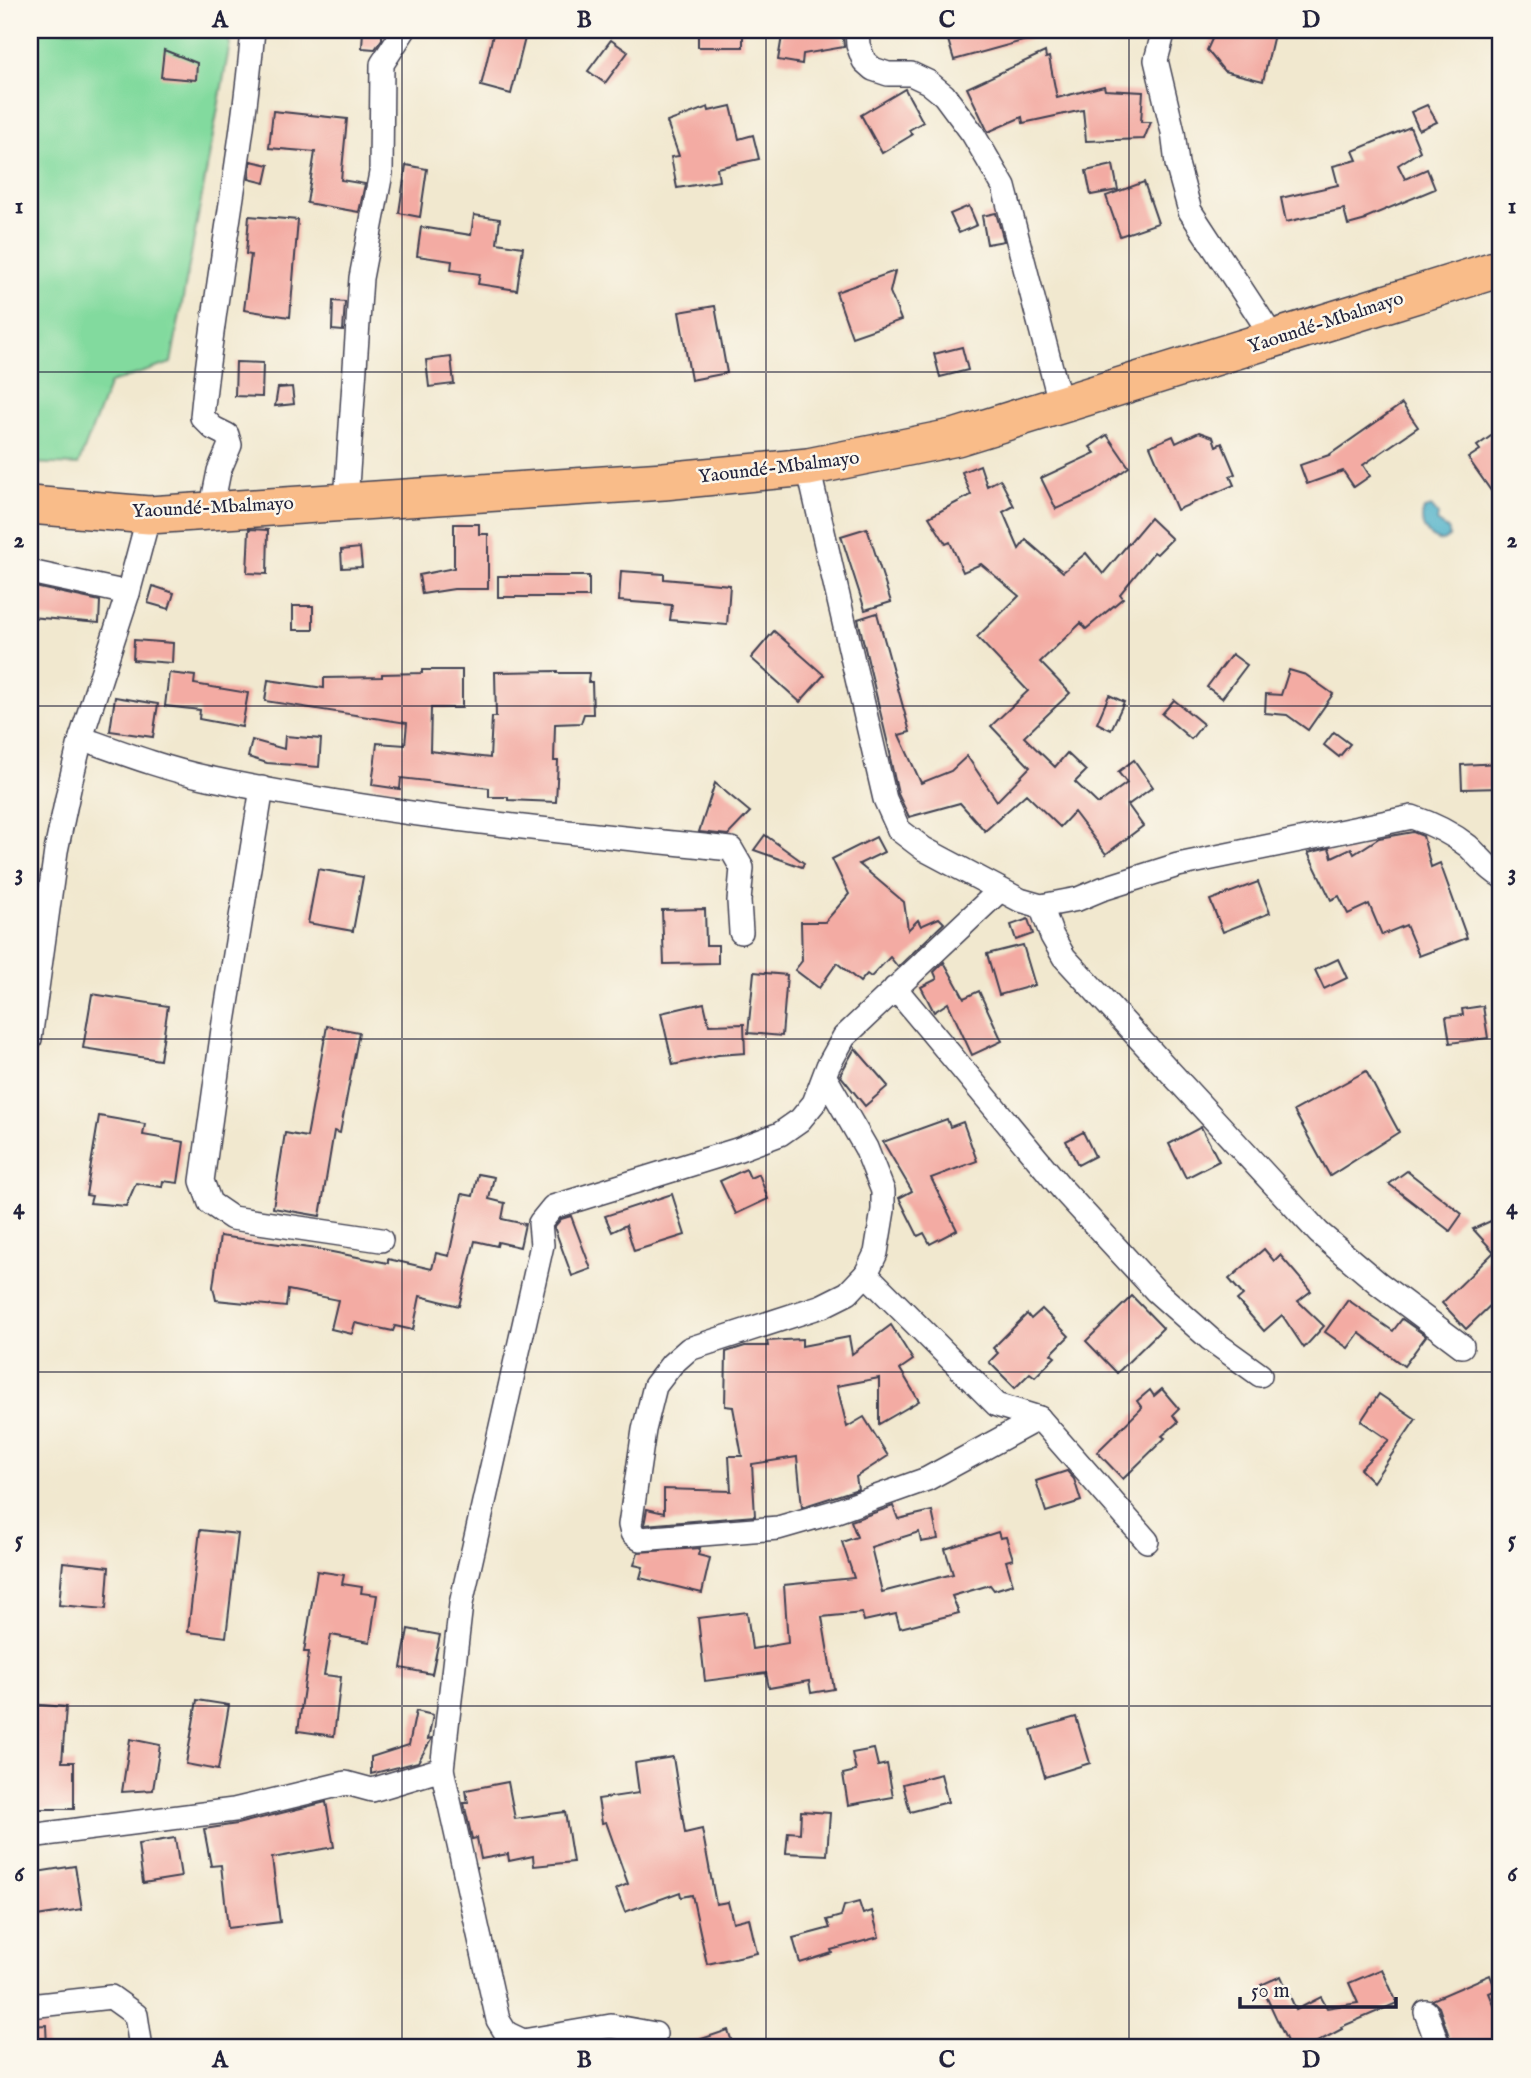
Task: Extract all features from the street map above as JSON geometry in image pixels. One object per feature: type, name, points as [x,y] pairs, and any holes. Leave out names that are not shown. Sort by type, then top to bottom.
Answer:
[{"type":"highway","name":"Yaoundé-Mbalmayo","points":[[30,505],[149,515],[664,481],[808,467],[957,438],[1501,268]]},
{"type":"street","points":[[211,511],[219,471],[230,446],[227,435],[213,428],[202,417],[207,362],[248,86],[253,30]]},
{"type":"street","points":[[346,501],[362,278],[381,173],[382,64],[404,30]]},
{"type":"street","points":[[857,30],[858,45],[864,61],[873,69],[888,74],[911,74],[928,82],[944,95],[973,134],[1004,187],[1061,407]]},
{"type":"street","points":[[1164,30],[1156,60],[1173,132],[1177,164],[1190,211],[1274,339]]},
{"type":"street","points":[[808,467],[885,799],[899,830],[924,849],[1020,900],[1041,906],[1078,899],[1102,888],[1178,865],[1412,817],[1442,827],[1501,876]]},
{"type":"street","points":[[30,1039],[59,838],[81,738],[128,593],[149,515]]},
{"type":"street","points":[[30,572],[128,593]]},
{"type":"street","points":[[81,738],[206,778],[262,788],[556,832],[731,849],[742,868],[739,901],[741,932]]},
{"type":"street","points":[[262,788],[224,1022],[202,1181],[210,1203],[232,1218],[381,1240]]},
{"type":"street","points":[[655,2034],[611,2026],[523,2041],[506,2032],[498,2020],[442,1769],[461,1604],[542,1245],[540,1223],[553,1206],[737,1150],[780,1134],[800,1120],[814,1103],[828,1066],[844,1037],[1000,890]]},
{"type":"street","points":[[1041,906],[1052,936],[1064,957],[1319,1233],[1378,1283],[1462,1346]]},
{"type":"street","points":[[30,928],[48,910]]},
{"type":"street","points":[[895,988],[1063,1190],[1156,1292],[1210,1339],[1261,1375]]},
{"type":"street","points":[[825,1077],[866,1147],[883,1191],[883,1210],[876,1253],[866,1275],[848,1293],[821,1306],[689,1349],[672,1364],[655,1386],[644,1430],[630,1525],[632,1533],[640,1539],[790,1525],[927,1479],[1040,1418]]},
{"type":"street","points":[[866,1275],[997,1405],[1040,1418],[1147,1541]]},
{"type":"street","points":[[30,1836],[234,1810],[346,1783],[372,1790],[442,1769]]},
{"type":"street","points":[[30,2006],[111,1997],[136,2015],[141,2048]]},
{"type":"street","points":[[1426,2012],[1439,2048]]},
{"type":"green space","points":[[30,30],[217,30],[230,43],[171,363],[110,383],[78,465],[30,463]]},
{"type":"water","points":[[1432,507],[1438,514],[1437,522],[1449,531],[1449,537],[1443,541],[1428,534],[1423,525],[1424,509]]},
{"type":"building","points":[[363,30],[382,30],[382,39],[375,49],[362,48]]},
{"type":"building","points":[[494,30],[527,30],[511,94],[481,86]]},
{"type":"building","points":[[698,30],[743,30],[743,47],[698,47]]},
{"type":"building","points":[[783,30],[803,30],[843,37],[844,47],[803,54],[802,64],[778,60]]},
{"type":"building","points":[[945,30],[1043,30],[1044,35],[954,60]]},
{"type":"building","points":[[1216,30],[1275,30],[1263,81],[1224,71],[1207,50]]},
{"type":"building","points":[[611,40],[628,52],[605,83],[588,71]]},
{"type":"building","points":[[164,50],[197,63],[196,80],[161,77]]},
{"type":"building","points":[[1045,52],[1046,58],[1049,57],[1057,98],[1104,86],[1105,90],[1143,92],[1141,122],[1151,122],[1144,139],[1086,141],[1083,110],[1023,123],[1022,117],[988,132],[967,88]]},
{"type":"building","points":[[905,89],[923,122],[909,130],[912,135],[882,153],[861,115]]},
{"type":"building","points":[[1427,105],[1437,122],[1419,130],[1411,112]]},
{"type":"building","points":[[731,106],[739,139],[753,135],[759,159],[717,168],[719,181],[677,188],[671,157],[679,156],[667,122],[708,107],[709,111]]},
{"type":"building","points":[[273,111],[347,119],[341,180],[365,184],[359,212],[307,203],[315,152],[269,148]]},
{"type":"building","points":[[1410,127],[1420,151],[1398,165],[1405,179],[1427,169],[1435,189],[1365,218],[1366,220],[1348,225],[1344,209],[1286,222],[1281,198],[1338,185],[1333,166],[1357,160],[1353,151]]},
{"type":"building","points":[[251,161],[269,165],[265,183],[249,179]]},
{"type":"building","points":[[406,165],[427,169],[420,217],[399,213]]},
{"type":"building","points":[[1113,165],[1118,190],[1091,195],[1086,171]]},
{"type":"building","points":[[1144,182],[1158,223],[1120,236],[1106,196]]},
{"type":"building","points":[[969,206],[977,225],[959,233],[950,214]]},
{"type":"building","points":[[996,213],[1004,241],[987,244],[982,216]]},
{"type":"building","points":[[474,215],[500,219],[497,243],[523,247],[517,290],[478,284],[480,274],[451,270],[452,261],[417,256],[421,227],[471,235]]},
{"type":"building","points":[[249,216],[298,220],[290,317],[244,310],[251,255],[246,254]]},
{"type":"building","points":[[895,271],[890,292],[901,320],[852,337],[836,292]]},
{"type":"building","points":[[333,301],[345,302],[343,331],[332,330]]},
{"type":"building","points":[[715,306],[727,373],[691,380],[679,312]]},
{"type":"building","points":[[962,347],[968,370],[940,377],[934,354]]},
{"type":"building","points":[[451,357],[454,384],[429,387],[426,360]]},
{"type":"building","points":[[236,362],[263,363],[262,397],[235,396]]},
{"type":"building","points":[[292,387],[294,404],[275,406],[278,388]]},
{"type":"building","points":[[1402,404],[1418,427],[1363,465],[1370,476],[1354,487],[1343,471],[1307,484],[1300,465],[1329,455]]},
{"type":"building","points":[[1501,429],[1501,505],[1468,458],[1480,450],[1477,446]]},
{"type":"building","points":[[1199,432],[1213,437],[1216,446],[1222,443],[1235,474],[1230,476],[1234,485],[1177,510],[1150,446],[1173,436],[1176,443]]},
{"type":"building","points":[[1107,435],[1129,467],[1094,492],[1056,509],[1041,478],[1095,453],[1090,447]]},
{"type":"building","points":[[980,465],[987,486],[1000,479],[1014,506],[1003,512],[1019,549],[1026,540],[1063,572],[1086,553],[1103,574],[1150,518],[1172,539],[1157,554],[1154,552],[1120,594],[1123,598],[1086,629],[1081,623],[1040,662],[1070,693],[1024,737],[1055,767],[1067,753],[1086,771],[1075,782],[1098,804],[1127,783],[1118,772],[1134,760],[1153,787],[1128,805],[1143,826],[1106,854],[1074,812],[1060,827],[1026,794],[985,831],[960,803],[909,817],[898,794],[858,619],[877,613],[910,732],[899,735],[921,783],[951,771],[967,756],[997,801],[1030,767],[991,726],[1028,691],[977,637],[1019,596],[981,564],[963,572],[950,542],[946,544],[929,517],[971,495],[962,472]]},
{"type":"building","points":[[454,524],[479,524],[479,534],[488,534],[488,589],[454,589],[422,594],[419,575],[454,568]]},
{"type":"building","points":[[867,528],[891,602],[865,610],[841,536]]},
{"type":"building","points":[[249,529],[268,530],[267,574],[247,573]]},
{"type":"building","points":[[360,548],[362,567],[342,568],[341,550]]},
{"type":"building","points":[[621,571],[664,574],[664,579],[730,585],[727,625],[670,620],[672,605],[619,601]]},
{"type":"building","points":[[498,576],[589,576],[589,597],[498,597]]},
{"type":"building","points":[[30,586],[100,601],[99,623],[30,617]]},
{"type":"building","points":[[153,586],[174,593],[169,609],[148,603]]},
{"type":"building","points":[[293,606],[313,606],[313,630],[293,630]]},
{"type":"building","points":[[774,631],[824,675],[800,702],[751,658]]},
{"type":"building","points":[[134,640],[173,643],[172,663],[133,660]]},
{"type":"building","points":[[1232,654],[1247,665],[1222,698],[1207,687]]},
{"type":"building","points":[[422,670],[462,670],[462,708],[431,708],[430,751],[490,758],[492,717],[496,717],[495,672],[589,673],[588,682],[592,682],[593,714],[584,714],[581,723],[555,724],[554,761],[558,761],[556,802],[508,800],[508,797],[489,797],[489,788],[401,778],[400,789],[372,785],[377,743],[405,745],[407,723],[265,701],[268,680],[324,688],[324,678],[382,677],[382,674],[422,673]]},
{"type":"building","points":[[1289,670],[1306,675],[1333,694],[1308,730],[1287,715],[1265,713],[1266,694],[1281,695]]},
{"type":"building","points":[[169,673],[195,676],[194,684],[248,693],[242,727],[199,719],[200,710],[165,706]]},
{"type":"building","points":[[1109,695],[1124,702],[1111,730],[1097,723]]},
{"type":"building","points":[[115,697],[158,704],[153,737],[110,731]]},
{"type":"building","points":[[1174,700],[1203,724],[1191,739],[1162,714]]},
{"type":"building","points":[[1334,732],[1350,744],[1339,757],[1324,745]]},
{"type":"building","points":[[285,736],[321,739],[319,767],[267,763],[248,757],[252,740],[284,749]]},
{"type":"building","points":[[1501,763],[1501,788],[1462,789],[1461,765]]},
{"type":"building","points":[[715,783],[750,812],[728,835],[699,832]]},
{"type":"building","points":[[1413,832],[1423,836],[1431,867],[1440,863],[1467,938],[1419,956],[1406,925],[1382,935],[1369,904],[1348,914],[1339,896],[1331,900],[1308,853],[1329,848],[1332,857],[1351,848],[1354,854],[1379,838]]},
{"type":"building","points":[[765,835],[804,863],[802,867],[754,850]]},
{"type":"building","points":[[876,837],[884,852],[859,864],[904,902],[908,930],[918,920],[921,926],[939,918],[944,923],[898,967],[890,957],[871,977],[867,974],[860,982],[837,963],[819,988],[795,970],[802,961],[801,922],[825,922],[849,894],[832,859]]},
{"type":"building","points":[[318,869],[363,877],[353,931],[308,923]]},
{"type":"building","points":[[1258,882],[1270,913],[1223,932],[1210,900]]},
{"type":"building","points":[[705,909],[706,945],[718,945],[718,963],[664,964],[662,910]]},
{"type":"building","points":[[1028,919],[1033,934],[1016,940],[1011,925]]},
{"type":"building","points":[[1023,945],[1035,985],[999,995],[987,954]]},
{"type":"building","points":[[1338,959],[1347,978],[1324,989],[1315,970]]},
{"type":"building","points":[[944,962],[964,998],[979,991],[1002,1041],[972,1055],[948,1003],[934,1012],[921,987],[937,979],[934,972]]},
{"type":"building","points":[[754,972],[787,975],[782,1036],[748,1033]]},
{"type":"building","points":[[92,994],[168,1006],[160,1060],[83,1048]]},
{"type":"building","points":[[704,1003],[709,1025],[744,1024],[745,1053],[718,1055],[673,1065],[661,1013]]},
{"type":"building","points":[[1483,1006],[1488,1038],[1450,1043],[1446,1017],[1463,1015],[1462,1009]]},
{"type":"building","points":[[327,1026],[359,1032],[340,1133],[334,1131],[320,1216],[273,1208],[285,1133],[307,1137]]},
{"type":"building","points":[[855,1048],[888,1086],[865,1106],[840,1075]]},
{"type":"building","points":[[1366,1071],[1399,1132],[1330,1176],[1294,1111]]},
{"type":"building","points":[[99,1116],[145,1124],[143,1135],[184,1142],[178,1183],[163,1181],[162,1187],[136,1183],[126,1206],[90,1203],[92,1196],[86,1195]]},
{"type":"building","points":[[947,1119],[950,1127],[963,1122],[977,1161],[931,1178],[957,1230],[930,1244],[924,1233],[918,1236],[899,1198],[912,1191],[883,1142]]},
{"type":"building","points":[[1201,1127],[1219,1161],[1186,1178],[1169,1144]]},
{"type":"building","points":[[1083,1132],[1095,1156],[1078,1165],[1066,1141]]},
{"type":"building","points":[[746,1169],[750,1178],[759,1174],[768,1199],[736,1214],[720,1181]]},
{"type":"building","points":[[1407,1171],[1462,1214],[1450,1231],[1389,1184]]},
{"type":"building","points":[[478,1174],[494,1177],[489,1199],[505,1203],[502,1219],[525,1224],[520,1247],[475,1241],[459,1306],[420,1296],[413,1330],[395,1326],[393,1331],[355,1323],[352,1334],[331,1329],[338,1300],[288,1290],[286,1307],[216,1300],[213,1287],[220,1236],[317,1249],[388,1263],[388,1259],[432,1269],[436,1253],[449,1256],[462,1194],[473,1196]]},
{"type":"building","points":[[672,1194],[685,1235],[634,1251],[626,1225],[612,1232],[605,1216]]},
{"type":"building","points":[[571,1216],[591,1269],[572,1276],[554,1227],[561,1219]]},
{"type":"building","points":[[1493,1220],[1501,1228],[1501,1295],[1466,1329],[1442,1303],[1494,1252],[1473,1229]]},
{"type":"building","points":[[1264,1249],[1274,1261],[1280,1255],[1311,1291],[1298,1301],[1324,1326],[1304,1348],[1282,1315],[1264,1331],[1237,1300],[1243,1295],[1229,1279]]},
{"type":"building","points":[[1132,1296],[1163,1328],[1117,1373],[1086,1341]]},
{"type":"building","points":[[1348,1300],[1393,1331],[1402,1319],[1426,1336],[1404,1366],[1359,1333],[1348,1348],[1325,1332]]},
{"type":"building","points":[[1042,1309],[1069,1336],[1051,1354],[1055,1357],[1035,1377],[1030,1373],[1015,1388],[989,1362],[998,1353],[993,1348],[1027,1314],[1031,1319]]},
{"type":"building","points":[[891,1325],[913,1360],[900,1369],[919,1401],[879,1424],[879,1378],[837,1386],[847,1427],[864,1417],[888,1456],[856,1477],[858,1489],[802,1507],[797,1457],[752,1464],[755,1516],[644,1525],[647,1509],[664,1513],[664,1489],[731,1491],[729,1456],[742,1456],[733,1407],[725,1406],[726,1352],[745,1346],[768,1346],[767,1341],[802,1339],[802,1346],[849,1337],[852,1354]]},
{"type":"building","points":[[1162,1389],[1179,1409],[1173,1415],[1178,1422],[1123,1479],[1097,1452],[1142,1408],[1137,1401],[1150,1390],[1154,1396]]},
{"type":"building","points":[[1379,1394],[1416,1419],[1373,1482],[1360,1469],[1389,1440],[1361,1421]]},
{"type":"building","points":[[1067,1471],[1074,1479],[1081,1501],[1046,1512],[1036,1481]]},
{"type":"building","points":[[893,1506],[898,1519],[932,1511],[938,1539],[921,1542],[919,1532],[871,1547],[882,1592],[953,1574],[945,1549],[998,1532],[1000,1538],[1006,1537],[1013,1559],[1006,1561],[1013,1584],[994,1590],[990,1585],[952,1596],[959,1613],[900,1628],[896,1614],[864,1621],[862,1613],[822,1617],[834,1689],[811,1693],[809,1681],[769,1688],[766,1673],[705,1681],[698,1618],[747,1612],[752,1649],[788,1643],[784,1585],[854,1578],[842,1542],[857,1537],[851,1521]]},
{"type":"building","points":[[200,1530],[238,1534],[226,1637],[188,1632]]},
{"type":"building","points":[[700,1548],[698,1555],[710,1558],[702,1593],[640,1578],[643,1567],[634,1565],[638,1552]]},
{"type":"building","points":[[63,1562],[109,1567],[106,1609],[59,1605]]},
{"type":"building","points":[[317,1571],[344,1575],[342,1584],[362,1587],[361,1593],[377,1595],[370,1642],[331,1635],[324,1675],[341,1677],[334,1736],[298,1731],[309,1652],[304,1652]]},
{"type":"building","points":[[408,1629],[440,1635],[432,1674],[401,1668]]},
{"type":"building","points":[[197,1700],[229,1705],[218,1770],[186,1764]]},
{"type":"building","points":[[30,1704],[66,1707],[62,1762],[74,1762],[74,1809],[30,1809]]},
{"type":"building","points":[[416,1711],[433,1715],[428,1739],[432,1738],[418,1762],[371,1774],[371,1757],[409,1745]]},
{"type":"building","points":[[1076,1717],[1090,1763],[1045,1777],[1031,1730]]},
{"type":"building","points":[[130,1739],[160,1745],[153,1790],[122,1792]]},
{"type":"building","points":[[874,1749],[878,1766],[887,1764],[893,1797],[848,1805],[843,1774],[856,1771],[852,1753]]},
{"type":"building","points":[[673,1757],[685,1833],[702,1829],[716,1904],[728,1902],[733,1922],[749,1918],[757,1953],[707,1964],[692,1895],[681,1897],[680,1892],[625,1912],[616,1889],[628,1884],[606,1822],[602,1823],[598,1799],[639,1793],[635,1763]]},
{"type":"building","points":[[941,1774],[948,1802],[910,1812],[903,1784]]},
{"type":"building","points":[[508,1782],[515,1819],[565,1812],[573,1862],[534,1866],[533,1856],[509,1861],[508,1854],[481,1859],[477,1838],[472,1839],[464,1803],[468,1803],[466,1790]]},
{"type":"building","points":[[326,1802],[334,1847],[272,1858],[280,1922],[228,1928],[221,1865],[211,1866],[204,1829],[237,1824]]},
{"type":"building","points":[[801,1811],[830,1813],[827,1855],[786,1853],[788,1832],[800,1833]]},
{"type":"building","points":[[175,1838],[181,1877],[143,1883],[138,1844]]},
{"type":"building","points":[[75,1866],[82,1909],[30,1917],[30,1873]]},
{"type":"building","points":[[859,1902],[863,1914],[872,1911],[879,1937],[831,1950],[832,1953],[800,1963],[793,1938],[830,1928],[827,1920],[841,1916],[844,1906]]},
{"type":"building","points":[[1382,1969],[1397,2003],[1341,2027],[1342,2029],[1306,2048],[1290,2048],[1261,1985],[1281,1976],[1296,2010],[1321,1997],[1327,2008],[1358,2003],[1349,1983]]},
{"type":"building","points":[[1490,1975],[1496,1990],[1489,1993],[1501,2022],[1501,2048],[1453,2048],[1439,2007],[1432,2000]]},
{"type":"building","points":[[46,2025],[47,2048],[30,2048],[30,2026]]},
{"type":"building","points":[[728,2030],[734,2048],[684,2048],[684,2045]]}]
